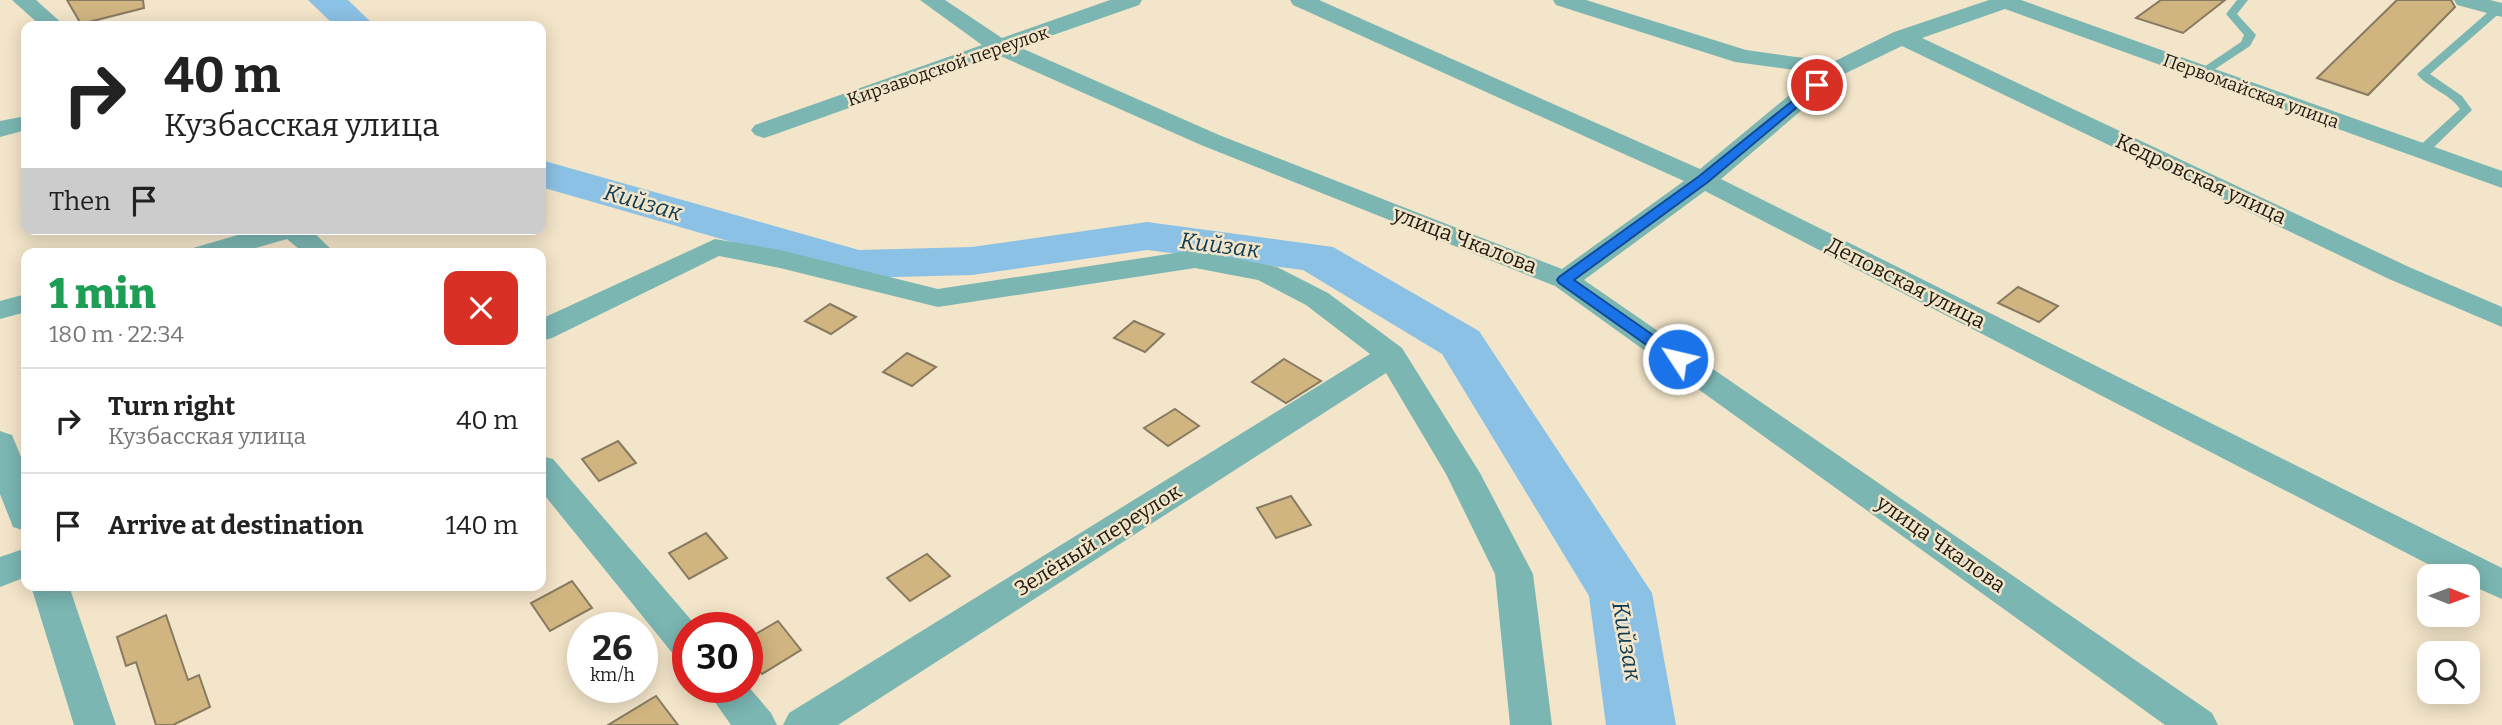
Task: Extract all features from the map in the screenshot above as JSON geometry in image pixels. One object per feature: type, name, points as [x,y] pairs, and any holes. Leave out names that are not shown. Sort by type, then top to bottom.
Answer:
[{"type":"street","points":[[23,0],[48,21]]},
{"type":"street","name":"улица Чкалова","points":[[931,0],[1001,48],[1210,140],[1565,280],[2197,725]]},
{"type":"street","name":"Кирзаводской переулок","points":[[764,131],[1131,0]]},
{"type":"street","name":"Деповская улица","points":[[1301,0],[1703,180],[2502,584]]},
{"type":"street","points":[[1564,0],[1743,57],[1836,69]]},
{"type":"street","points":[[2465,0],[2500,10]]},
{"type":"street","points":[[1565,280],[1703,180],[1836,69],[1902,37],[2005,1]]},
{"type":"street","name":"Первомайская улица","points":[[2005,1],[2502,180]]},
{"type":"street","name":"Кедровская улица","points":[[1902,37],[2399,273],[2502,318]]},
{"type":"street","points":[[0,129],[21,124]]},
{"type":"street","points":[[224,248],[271,235]]},
{"type":"street","points":[[299,235],[315,248]]},
{"type":"street","points":[[546,329],[715,247],[780,259],[938,298],[1195,260],[1267,273],[1317,299],[1391,355],[1463,473],[1514,574],[1531,725]]},
{"type":"street","points":[[0,310],[21,304]]},
{"type":"street","name":"Зелёный переулок","points":[[804,725],[1391,355]]},
{"type":"street","points":[[0,443],[21,504]]},
{"type":"street","points":[[546,474],[672,625]]},
{"type":"street","points":[[0,573],[21,564]]},
{"type":"street","points":[[52,591],[95,725]]},
{"type":"street","points":[[738,703],[756,725]]},
{"type":"lane","points":[[2202,73],[2246,44],[2249,35],[2231,14],[2243,0]]},
{"type":"lane","points":[[2421,152],[2466,110],[2462,101],[2428,82],[2423,74],[2500,10]]},
{"type":"building","points":[[67,0],[143,0],[144,8],[93,21],[79,21]]},
{"type":"building","points":[[2161,0],[2225,0],[2183,33],[2136,18]]},
{"type":"building","points":[[2397,0],[2451,0],[2455,7],[2368,95],[2317,78]]},
{"type":"building","points":[[2018,287],[2058,306],[2039,322],[1998,303]]},
{"type":"building","points":[[830,304],[856,317],[831,334],[805,321]]},
{"type":"building","points":[[1134,321],[1164,334],[1145,352],[1114,338]]},
{"type":"building","points":[[907,353],[936,367],[912,386],[883,372]]},
{"type":"building","points":[[1284,359],[1321,381],[1286,403],[1252,382]]},
{"type":"building","points":[[1175,409],[1199,426],[1168,446],[1144,428]]},
{"type":"building","points":[[618,441],[636,463],[599,481],[582,459]]},
{"type":"building","points":[[1291,496],[1311,525],[1276,538],[1257,508]]},
{"type":"building","points":[[706,533],[727,558],[689,579],[669,553]]},
{"type":"building","points":[[927,554],[950,576],[910,601],[887,578]]},
{"type":"building","points":[[572,581],[592,608],[585,612],[567,612],[567,622],[550,631],[531,603]]},
{"type":"building","points":[[166,615],[188,680],[199,675],[210,707],[173,725],[156,725],[136,662],[126,666],[117,637]]},
{"type":"building","points":[[778,621],[801,650],[763,673],[763,630]]},
{"type":"building","points":[[658,699],[678,725],[608,725],[644,703],[658,703]]},
{"type":"waterway","name":"Кийзак","points":[[326,0],[351,21]]},
{"type":"waterway","name":"Кийзак","points":[[546,174],[857,264],[972,261],[1147,236],[1316,257],[1461,343],[1620,593],[1641,725]]},
{"type":"route","points":[[1678,359],[1565,280],[1703,180],[1817,85]]}]
